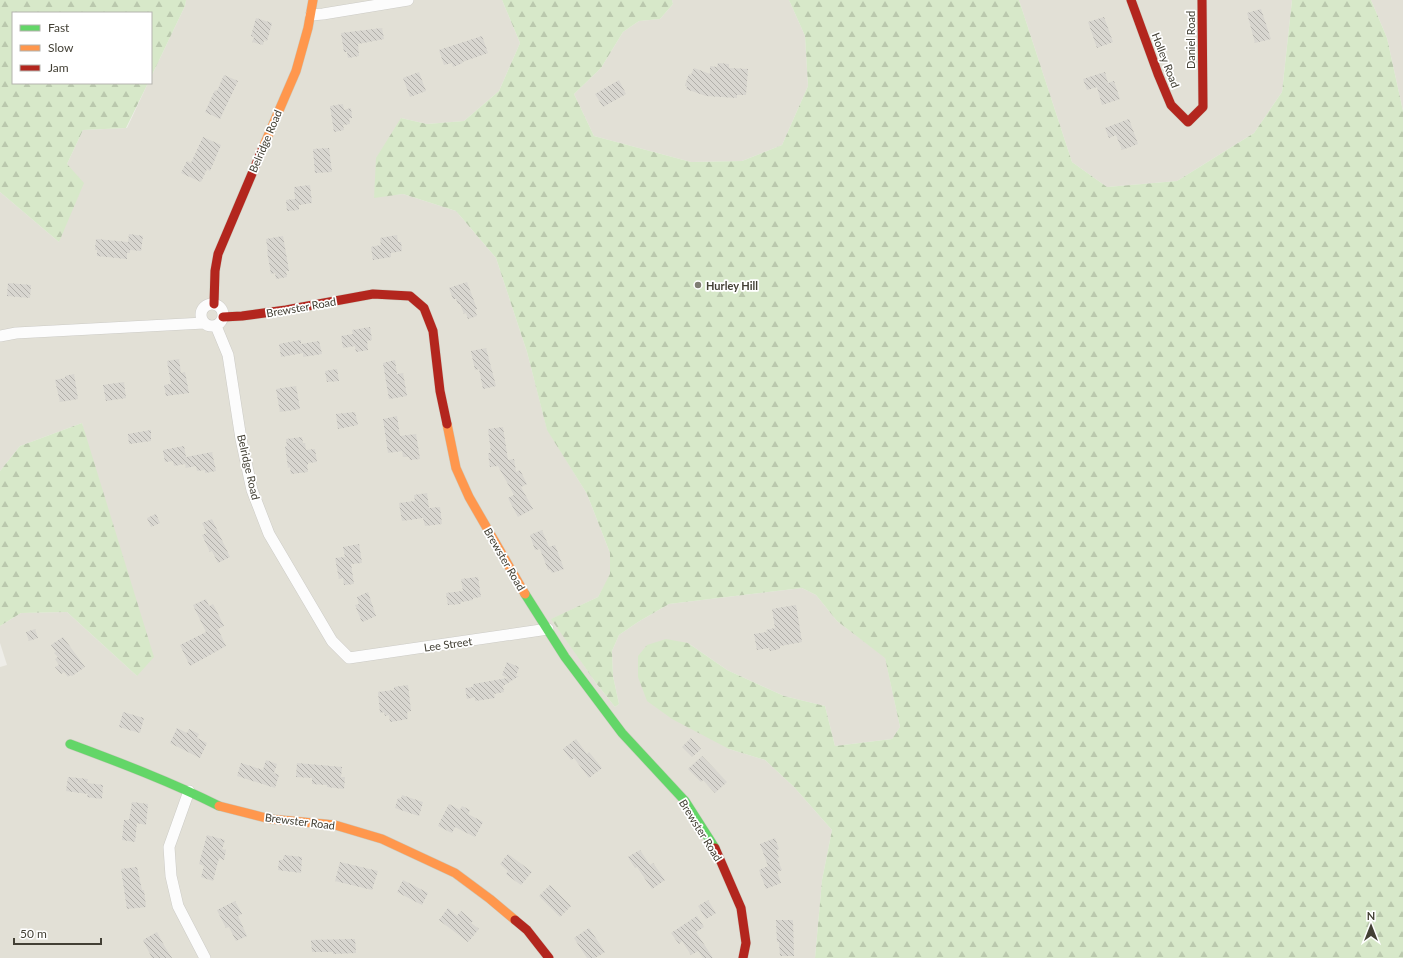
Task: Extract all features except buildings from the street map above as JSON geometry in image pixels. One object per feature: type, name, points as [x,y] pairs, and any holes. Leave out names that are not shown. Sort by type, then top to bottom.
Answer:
[{"type":"street","name":"Belridge Road","points":[[214,304],[215,271],[218,254],[296,71],[311,15],[312,0]]},
{"type":"street","points":[[311,15],[408,0]]},
{"type":"street","name":"Holley Road","points":[[1131,0],[1171,105],[1188,122]]},
{"type":"street","name":"Daniel Road","points":[[1188,122],[1203,107],[1202,0]]},
{"type":"street","name":"Brewster Road","points":[[223,317],[286,310],[373,294],[410,296],[424,308],[433,330],[440,391],[456,468],[469,497],[518,582],[566,656],[622,733],[685,801],[718,853],[741,908],[746,943],[743,958]]},
{"type":"street","points":[[214,304],[220,307],[223,317],[221,322],[216,326],[209,326],[204,323],[201,318],[201,311],[205,306],[214,304]]},
{"type":"street","points":[[0,336],[16,333],[204,323]]},
{"type":"street","name":"Belridge Road","points":[[216,326],[228,355],[240,436],[252,490],[269,534],[332,640],[349,658]]},
{"type":"street","name":"Lee Street","points":[[349,658],[548,629]]},
{"type":"street","name":"Brewster Road","points":[[70,744],[147,773],[189,791],[223,808],[270,819],[335,825],[389,842],[455,873],[490,899],[527,930],[549,958]]},
{"type":"street","points":[[189,791],[169,847],[170,876],[178,906],[205,958]]},
{"type":"shaded area","points":[[186,0],[502,0],[520,43],[499,91],[464,121],[427,124],[401,118],[374,197],[403,194],[456,211],[496,258],[527,352],[547,429],[587,494],[610,553],[611,574],[598,597],[552,619],[596,683],[615,707],[619,704],[613,676],[612,651],[619,635],[669,604],[802,588],[816,595],[837,621],[885,657],[900,727],[892,739],[835,746],[825,706],[784,696],[727,670],[688,643],[729,749],[765,760],[794,787],[832,830],[822,880],[815,958],[0,958],[0,667],[7,665],[0,643],[0,626],[21,613],[67,612],[137,676],[82,423],[20,446],[0,471],[0,192],[59,242],[67,164],[83,130],[127,128],[148,84],[152,84],[152,75],[185,6]]},
{"type":"shaded area","points":[[672,0],[789,0],[805,36],[808,86],[782,145],[742,161],[691,162],[594,136],[574,94],[601,68],[623,32],[639,21],[660,19],[673,4]]},
{"type":"shaded area","points":[[1019,0],[1292,0],[1282,92],[1254,133],[1177,181],[1107,187],[1072,162]]},
{"type":"shaded area","points":[[1371,0],[1403,0],[1403,111],[1387,38]]},
{"type":"green space","points":[[0,0],[186,0],[185,6],[152,75],[152,12],[12,12],[12,84],[148,84],[126,128],[83,130],[67,164],[84,183],[59,242],[0,192]]},
{"type":"green space","points":[[502,0],[672,0],[673,4],[660,19],[639,21],[623,32],[601,68],[574,94],[594,136],[691,162],[742,161],[782,145],[808,86],[805,36],[789,0],[1019,0],[1072,162],[1107,187],[1177,181],[1254,133],[1282,92],[1292,0],[1371,0],[1387,38],[1403,111],[1403,958],[815,958],[822,880],[832,830],[794,787],[765,760],[729,749],[672,719],[647,701],[638,677],[638,656],[647,645],[666,639],[688,643],[727,670],[784,696],[825,706],[835,746],[892,739],[900,727],[885,658],[837,621],[816,595],[802,588],[669,604],[619,635],[612,651],[613,676],[619,704],[615,707],[596,683],[551,619],[598,597],[610,574],[610,553],[587,494],[547,430],[527,352],[496,258],[456,211],[403,194],[374,198],[376,158],[401,118],[427,124],[464,121],[499,91],[520,43]]},
{"type":"green space","points":[[82,423],[154,657],[137,676],[67,612],[21,613],[0,626],[0,471],[20,446]]},
{"type":"traffic: fast","points":[[525,594],[565,657],[622,733],[685,801],[715,848]]},
{"type":"traffic: fast","points":[[70,744],[164,781],[219,806]]},
{"type":"traffic: slow","points":[[262,150],[296,71],[308,28],[313,0]]},
{"type":"traffic: slow","points":[[447,424],[456,468],[469,497],[525,594]]},
{"type":"traffic: slow","points":[[219,806],[270,819],[335,825],[382,839],[455,873],[515,920]]},
{"type":"traffic: jam","points":[[1131,0],[1171,105],[1188,122],[1203,107],[1202,0]]},
{"type":"traffic: jam","points":[[214,304],[215,271],[218,254],[262,150]]},
{"type":"traffic: jam","points":[[223,317],[286,310],[373,294],[410,296],[424,308],[433,331],[440,391],[447,424]]},
{"type":"traffic: jam","points":[[715,848],[741,908],[746,943],[743,958]]},
{"type":"traffic: jam","points":[[515,920],[527,930],[549,958]]},
{"type":"place","name":"Hurley Hill","points":[[698,285]]}]
